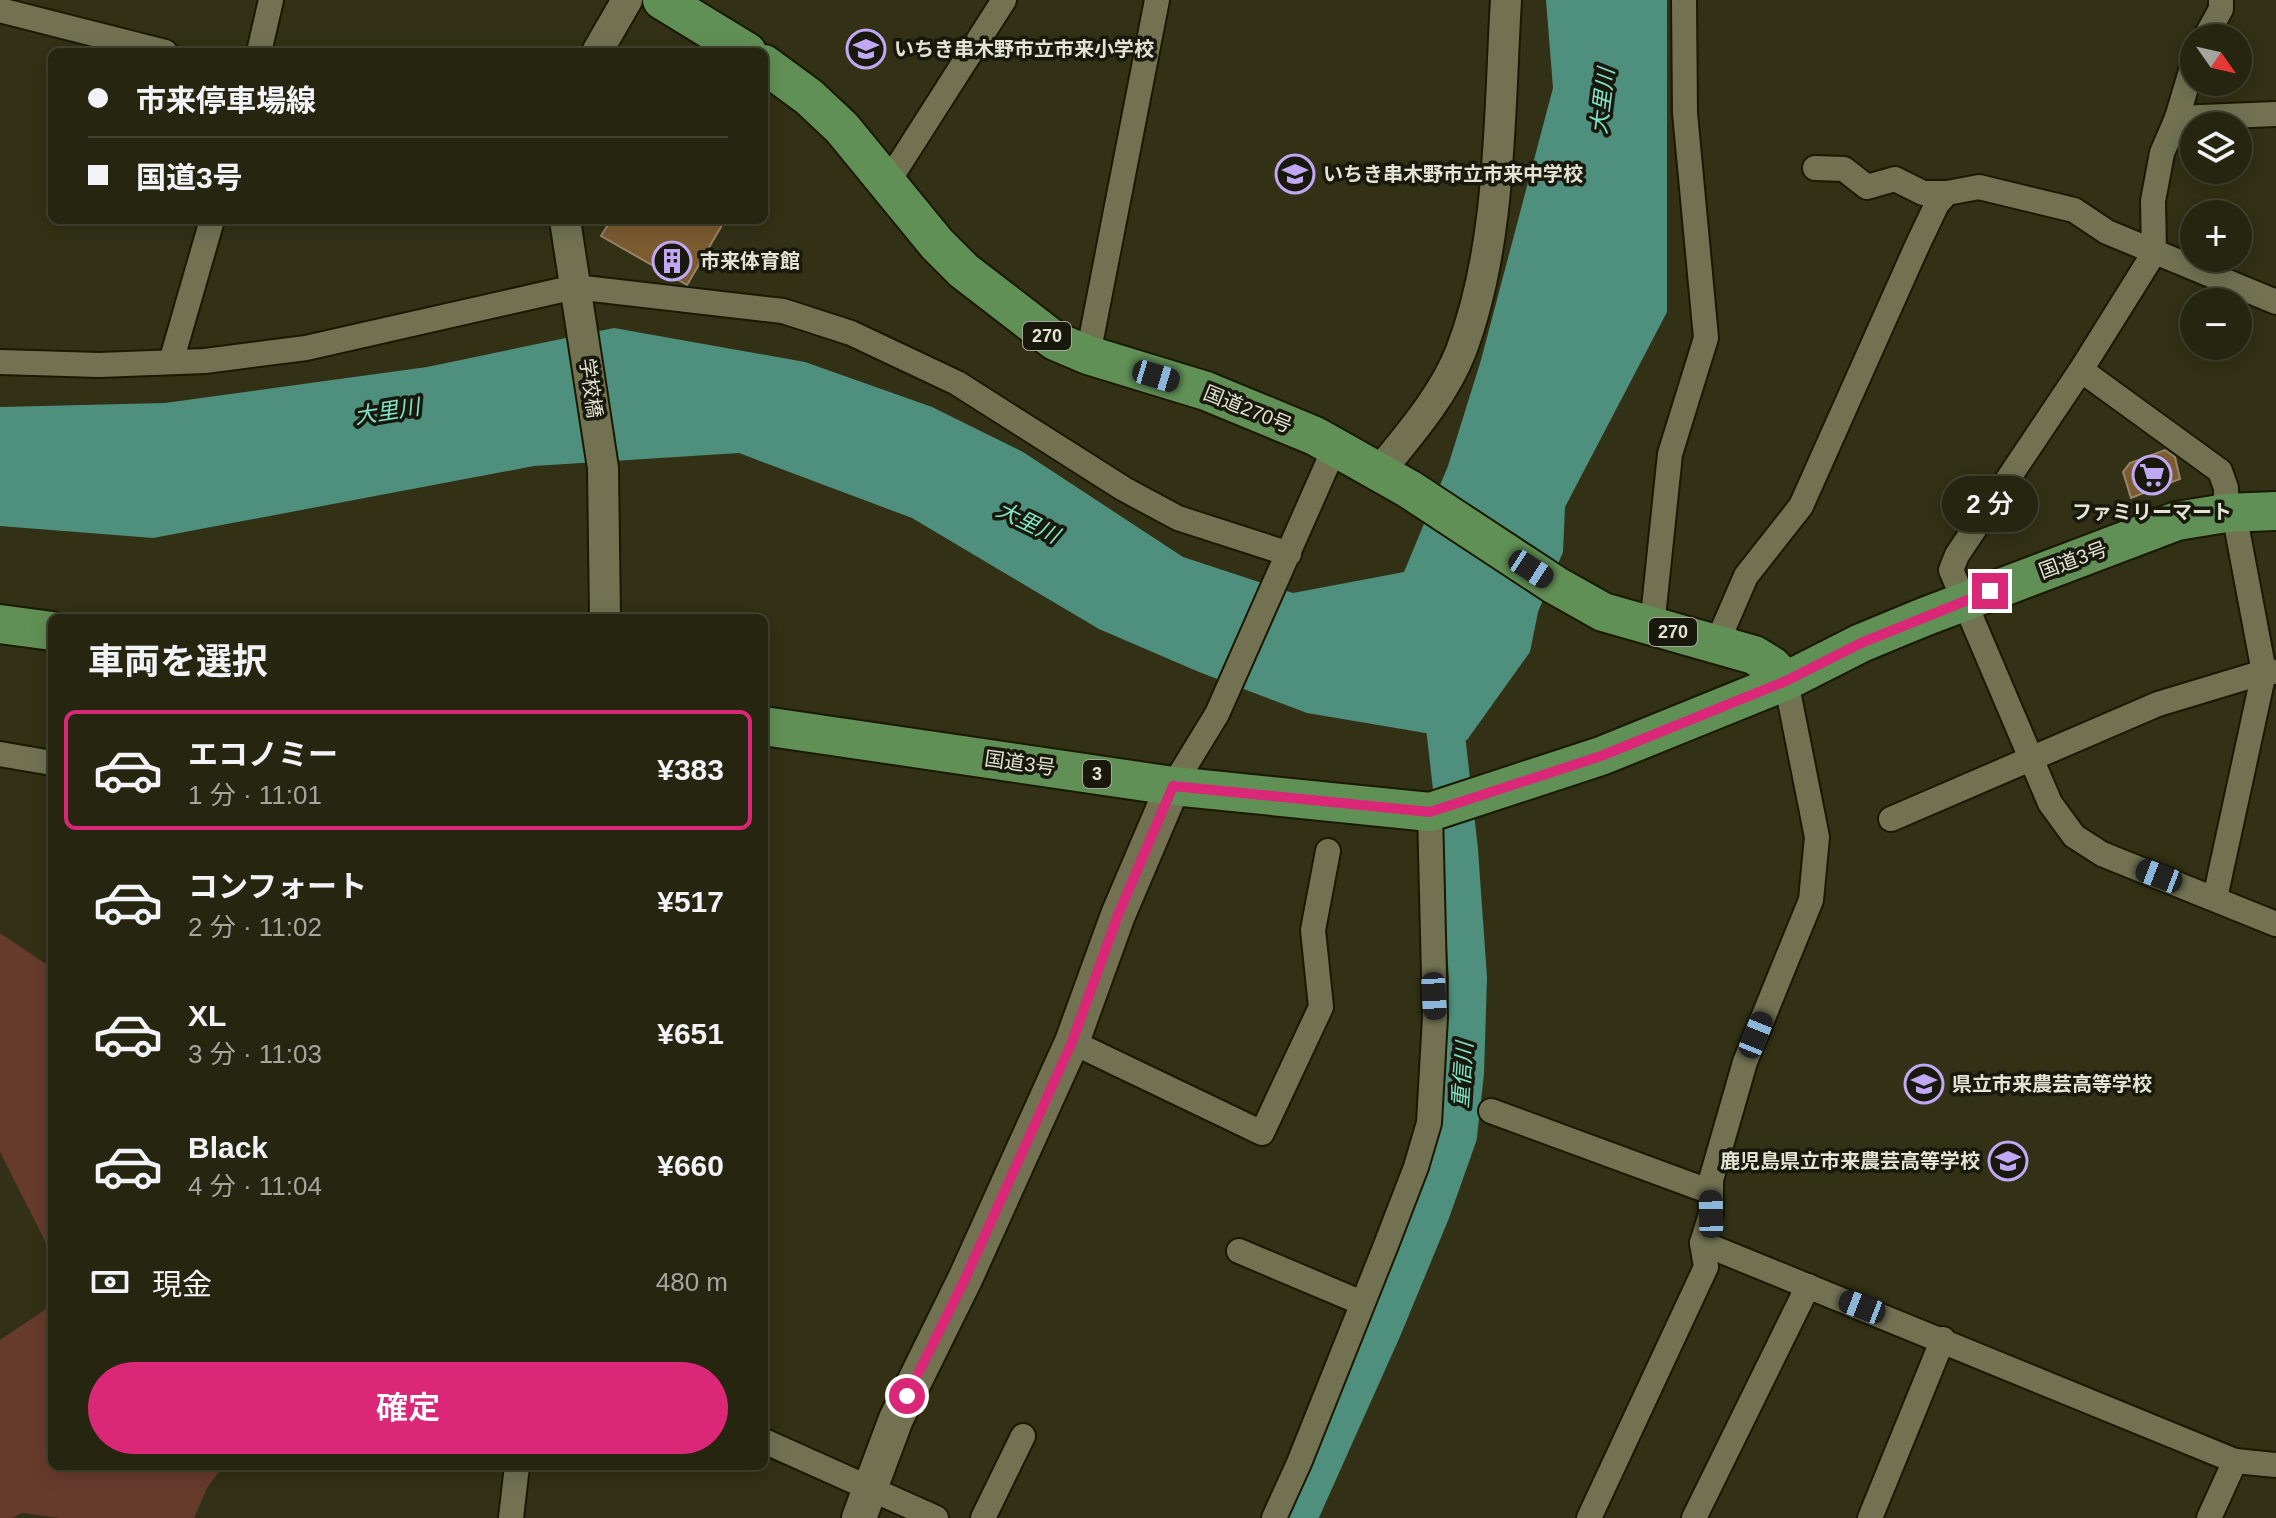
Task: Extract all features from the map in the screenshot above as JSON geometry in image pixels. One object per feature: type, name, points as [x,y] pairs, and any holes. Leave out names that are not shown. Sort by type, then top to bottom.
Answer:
[{"type":"highway","points":[[662,0],[740,48]]},
{"type":"highway","name":"国道270号","points":[[768,67],[826,113],[964,271],[1055,341],[1088,355],[1246,406],[1335,447],[1394,480],[1555,585],[1603,612],[1763,659],[1786,681]]},
{"type":"highway","name":"国道3号","points":[[768,727],[1173,786],[1430,812],[1601,756],[1786,681],[1861,643],[1963,601],[2177,521],[2230,513],[2276,511]]},
{"type":"highway","points":[[0,624],[48,630]]},
{"type":"main road","points":[[866,1504],[896,1419],[965,1279],[1072,1042],[1118,915],[1173,786]]},
{"type":"street","points":[[260,48],[271,0]]},
{"type":"street","points":[[599,48],[627,0]]},
{"type":"street","points":[[886,185],[1004,0]]},
{"type":"street","points":[[1088,355],[1157,0]]},
{"type":"street","points":[[1394,480],[1423,417],[1460,354],[1473,313],[1492,214],[1506,0]]},
{"type":"street","points":[[1652,627],[1670,454],[1706,338],[1685,113],[1684,0]]},
{"type":"street","points":[[2213,24],[2221,9],[2221,0]]},
{"type":"street","points":[[0,10],[149,48]]},
{"type":"street","points":[[2184,96],[2162,153],[2153,201],[2154,253],[2081,370],[1957,555],[1951,570],[2050,803],[2074,836],[2102,854],[2276,924]]},
{"type":"street","points":[[2177,118],[2276,114]]},
{"type":"street","points":[[1815,168],[1844,169],[1867,187],[1895,179],[1923,193],[1947,193],[1979,187],[2074,210],[2107,232],[2276,302]]},
{"type":"street","points":[[1717,643],[1746,576],[1801,506],[1917,246],[1937,204],[1947,193]]},
{"type":"street","points":[[171,362],[211,224]]},
{"type":"street","name":"学校橋","points":[[566,224],[603,468],[605,614]]},
{"type":"street","points":[[0,362],[99,365],[171,362],[306,348],[577,298],[783,311],[851,333],[957,383],[1124,489],[1178,518],[1287,558]]},
{"type":"street","points":[[2081,370],[2220,471],[2226,488],[2270,672],[2215,898]]},
{"type":"street","points":[[1173,786],[1222,703],[1335,447]]},
{"type":"street","points":[[1891,819],[2158,704],[2270,672]]},
{"type":"street","points":[[1589,1518],[1706,1267],[1702,1243],[1711,1214],[1711,1180],[1745,1062],[1811,900],[1817,837],[1786,681]]},
{"type":"street","points":[[0,754],[48,762]]},
{"type":"street","points":[[1274,1518],[1299,1463],[1416,1167],[1429,1123],[1435,1017],[1430,812]]},
{"type":"street","points":[[1072,1042],[1262,1133],[1321,1007],[1313,930],[1328,851]]},
{"type":"street","points":[[1491,1111],[1711,1192]]},
{"type":"street","points":[[1702,1243],[2235,1461],[2276,1465]]},
{"type":"street","points":[[1239,1251],[1362,1303]]},
{"type":"street","points":[[1694,1518],[1808,1286]]},
{"type":"street","points":[[1870,1518],[1943,1339]]},
{"type":"street","points":[[983,1518],[1023,1436]]},
{"type":"street","points":[[768,1443],[866,1504],[936,1518]]},
{"type":"street","points":[[2209,1518],[2235,1461]]},
{"type":"street","points":[[511,1518],[517,1470]]},
{"type":"shaded area","points":[[0,933],[48,965],[48,1247],[0,1152]]},
{"type":"shaded area","points":[[48,1308],[48,1470],[220,1470],[207,1488],[194,1518],[60,1518],[22,1513],[12,1518],[0,1518],[0,1340]]},
{"type":"water","name":"大里川","points":[[1546,0],[1667,0],[1667,312],[1565,507],[1563,552],[1538,612],[1530,652],[1467,740],[1307,713],[1199,672],[1099,629],[912,518],[739,453],[534,466],[153,538],[0,526],[0,407],[165,403],[427,367],[614,328],[805,362],[932,407],[1023,452],[1183,557],[1293,593],[1404,572],[1448,466],[1481,360],[1553,88]]},
{"type":"building","name":"市来体育館","points":[[608,224],[723,224],[687,285],[601,236]]},
{"type":"building","name":"ファミリーマート","points":[[2165,450],[2175,457],[2180,479],[2131,498],[2123,472],[2130,463]]},
{"type":"waterway","name":"重信川","points":[[1298,1518],[1383,1328],[1431,1212],[1458,1136],[1465,1073],[1468,978],[1459,850],[1440,683]]},
{"type":"place","name":"いちき串木野市立市来小学校","points":[[866,49]]},
{"type":"place","name":"いちき串木野市立市来中学校","points":[[1295,174]]},
{"type":"place","name":"市来体育館","points":[[672,261]]},
{"type":"place","name":"ファミリーマート","points":[[2152,475]]},
{"type":"place","name":"県立市来農芸高等学校","points":[[1924,1084]]},
{"type":"place","name":"鹿児島県立市来農芸高等学校","points":[[2008,1161]]},
{"type":"route","points":[[907,1396],[965,1279],[1072,1042],[1118,915],[1173,786],[1430,812],[1601,756],[1786,681],[1861,643],[1990,591]]}]
